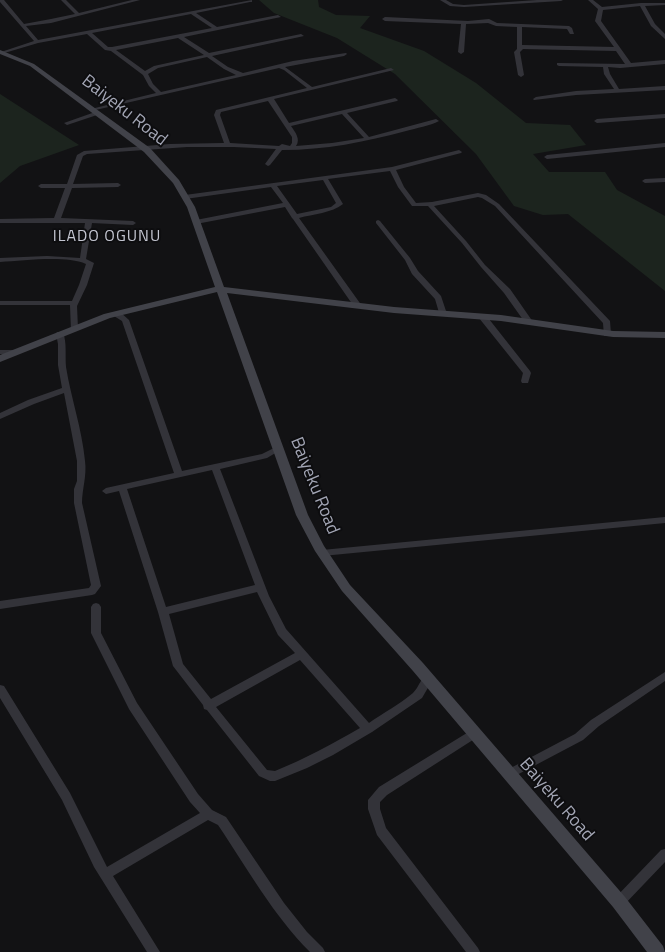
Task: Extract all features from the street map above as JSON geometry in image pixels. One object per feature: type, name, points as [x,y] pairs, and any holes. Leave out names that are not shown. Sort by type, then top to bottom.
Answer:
[{"type":"main road","name":"Baiyeku Road","points":[[1,53],[32,65],[157,158],[185,197],[196,222],[219,290],[302,515],[322,553],[346,588],[475,733],[619,902],[657,952]]},
{"type":"main road","points":[[0,360],[60,334],[117,314],[219,290],[358,306],[482,316],[607,334],[664,336]]},
{"type":"street","points":[[1,0],[3,6],[24,25],[37,42]]},
{"type":"street","points":[[63,0],[78,14]]},
{"type":"street","points":[[24,25],[78,14],[124,1],[138,0]]},
{"type":"street","points":[[442,0],[456,6],[484,6],[492,8],[561,0]]},
{"type":"street","points":[[590,0],[601,9],[641,4],[665,4]]},
{"type":"street","points":[[1,53],[37,42],[250,1]]},
{"type":"street","points":[[641,4],[653,25],[665,38]]},
{"type":"street","points":[[601,9],[598,21],[629,65]]},
{"type":"street","points":[[191,12],[216,29]]},
{"type":"street","points":[[88,32],[107,49],[112,49],[278,17]]},
{"type":"street","points":[[385,19],[464,23],[489,19],[496,24],[569,28],[572,33]]},
{"type":"street","points":[[461,52],[464,23]]},
{"type":"street","points":[[519,26],[520,47],[517,58],[521,75]]},
{"type":"street","points":[[145,74],[156,67],[301,36]]},
{"type":"street","points":[[181,37],[210,55],[236,75]]},
{"type":"street","points":[[520,47],[619,49]]},
{"type":"street","points":[[112,49],[145,74],[151,85],[160,94]]},
{"type":"street","points":[[67,124],[96,112],[160,94],[236,75],[344,54]]},
{"type":"street","points":[[559,64],[629,65],[665,62]]},
{"type":"street","points":[[605,65],[607,74],[618,91]]},
{"type":"street","points":[[281,67],[310,88]]},
{"type":"street","points":[[228,144],[216,112],[224,108],[392,70]]},
{"type":"street","points":[[536,99],[576,93],[665,88]]},
{"type":"street","points":[[269,99],[295,137],[295,143],[292,147]]},
{"type":"street","points":[[287,125],[395,100]]},
{"type":"street","points":[[343,112],[368,139]]},
{"type":"street","points":[[597,120],[665,116]]},
{"type":"street","points":[[57,220],[82,153],[145,148],[158,145],[228,144],[316,147],[368,139],[436,121]]},
{"type":"street","points":[[547,157],[665,145]]},
{"type":"street","points":[[268,164],[282,146]]},
{"type":"street","points":[[185,197],[392,169],[460,152]]},
{"type":"street","points":[[392,169],[412,204],[430,205],[478,195],[484,196],[497,205],[607,323],[607,334]]},
{"type":"street","points":[[294,217],[334,208],[340,204],[325,179]]},
{"type":"street","points":[[645,181],[665,180]]},
{"type":"street","points":[[41,186],[118,185]]},
{"type":"street","points":[[273,185],[285,205],[358,306]]},
{"type":"street","points":[[196,222],[285,205]]},
{"type":"street","points":[[430,205],[464,242],[482,266],[507,291],[530,322]]},
{"type":"street","points":[[0,222],[57,220],[133,223]]},
{"type":"street","points":[[83,259],[89,222]]},
{"type":"street","points":[[378,222],[408,259],[415,272],[438,298],[443,314]]},
{"type":"street","points":[[0,260],[83,259],[90,263],[83,285],[74,303],[74,329]]},
{"type":"street","points":[[0,304],[74,303]]},
{"type":"street","points":[[125,320],[130,311]]},
{"type":"street","points":[[117,314],[125,320],[179,474]]},
{"type":"street","points":[[482,316],[527,374],[526,381]]},
{"type":"street","points":[[0,605],[95,589],[78,503],[81,461],[62,366],[60,334]]},
{"type":"street","points":[[0,352],[17,352]]},
{"type":"street","points":[[0,416],[67,389]]},
{"type":"street","points":[[106,491],[279,452]]},
{"type":"street","points":[[215,466],[261,587],[279,627],[368,729]]},
{"type":"street","points":[[122,487],[163,612],[178,666],[263,773],[270,776],[303,765],[368,729],[418,695],[428,679]]},
{"type":"street","points":[[322,553],[665,520]]},
{"type":"street","points":[[163,612],[261,587]]},
{"type":"street","points":[[96,607],[96,633],[133,706],[194,798],[208,814],[222,821],[280,906],[303,936],[319,952]]},
{"type":"street","points":[[208,706],[302,654]]},
{"type":"street","points":[[509,774],[579,737],[595,723],[665,676]]},
{"type":"street","points":[[0,689],[62,792],[105,874],[154,952]]},
{"type":"street","points":[[418,695],[440,693]]},
{"type":"street","points":[[474,952],[382,831],[374,809],[374,800],[383,791],[475,733]]},
{"type":"street","points":[[105,874],[208,814]]},
{"type":"street","points":[[619,902],[665,854]]},
{"type":"shaded area","points":[[259,0],[318,0],[319,7],[336,15],[370,16],[360,28],[424,51],[476,83],[526,123],[570,125],[586,145],[533,154],[549,172],[605,172],[617,190],[665,216],[665,291],[568,214],[543,215],[514,206],[476,154],[395,74],[337,38],[274,13]]},
{"type":"shaded area","points":[[0,94],[79,145],[20,166],[0,183]]},
{"type":"district","name":"ILADO OGUNU","points":[[107,237]]}]
